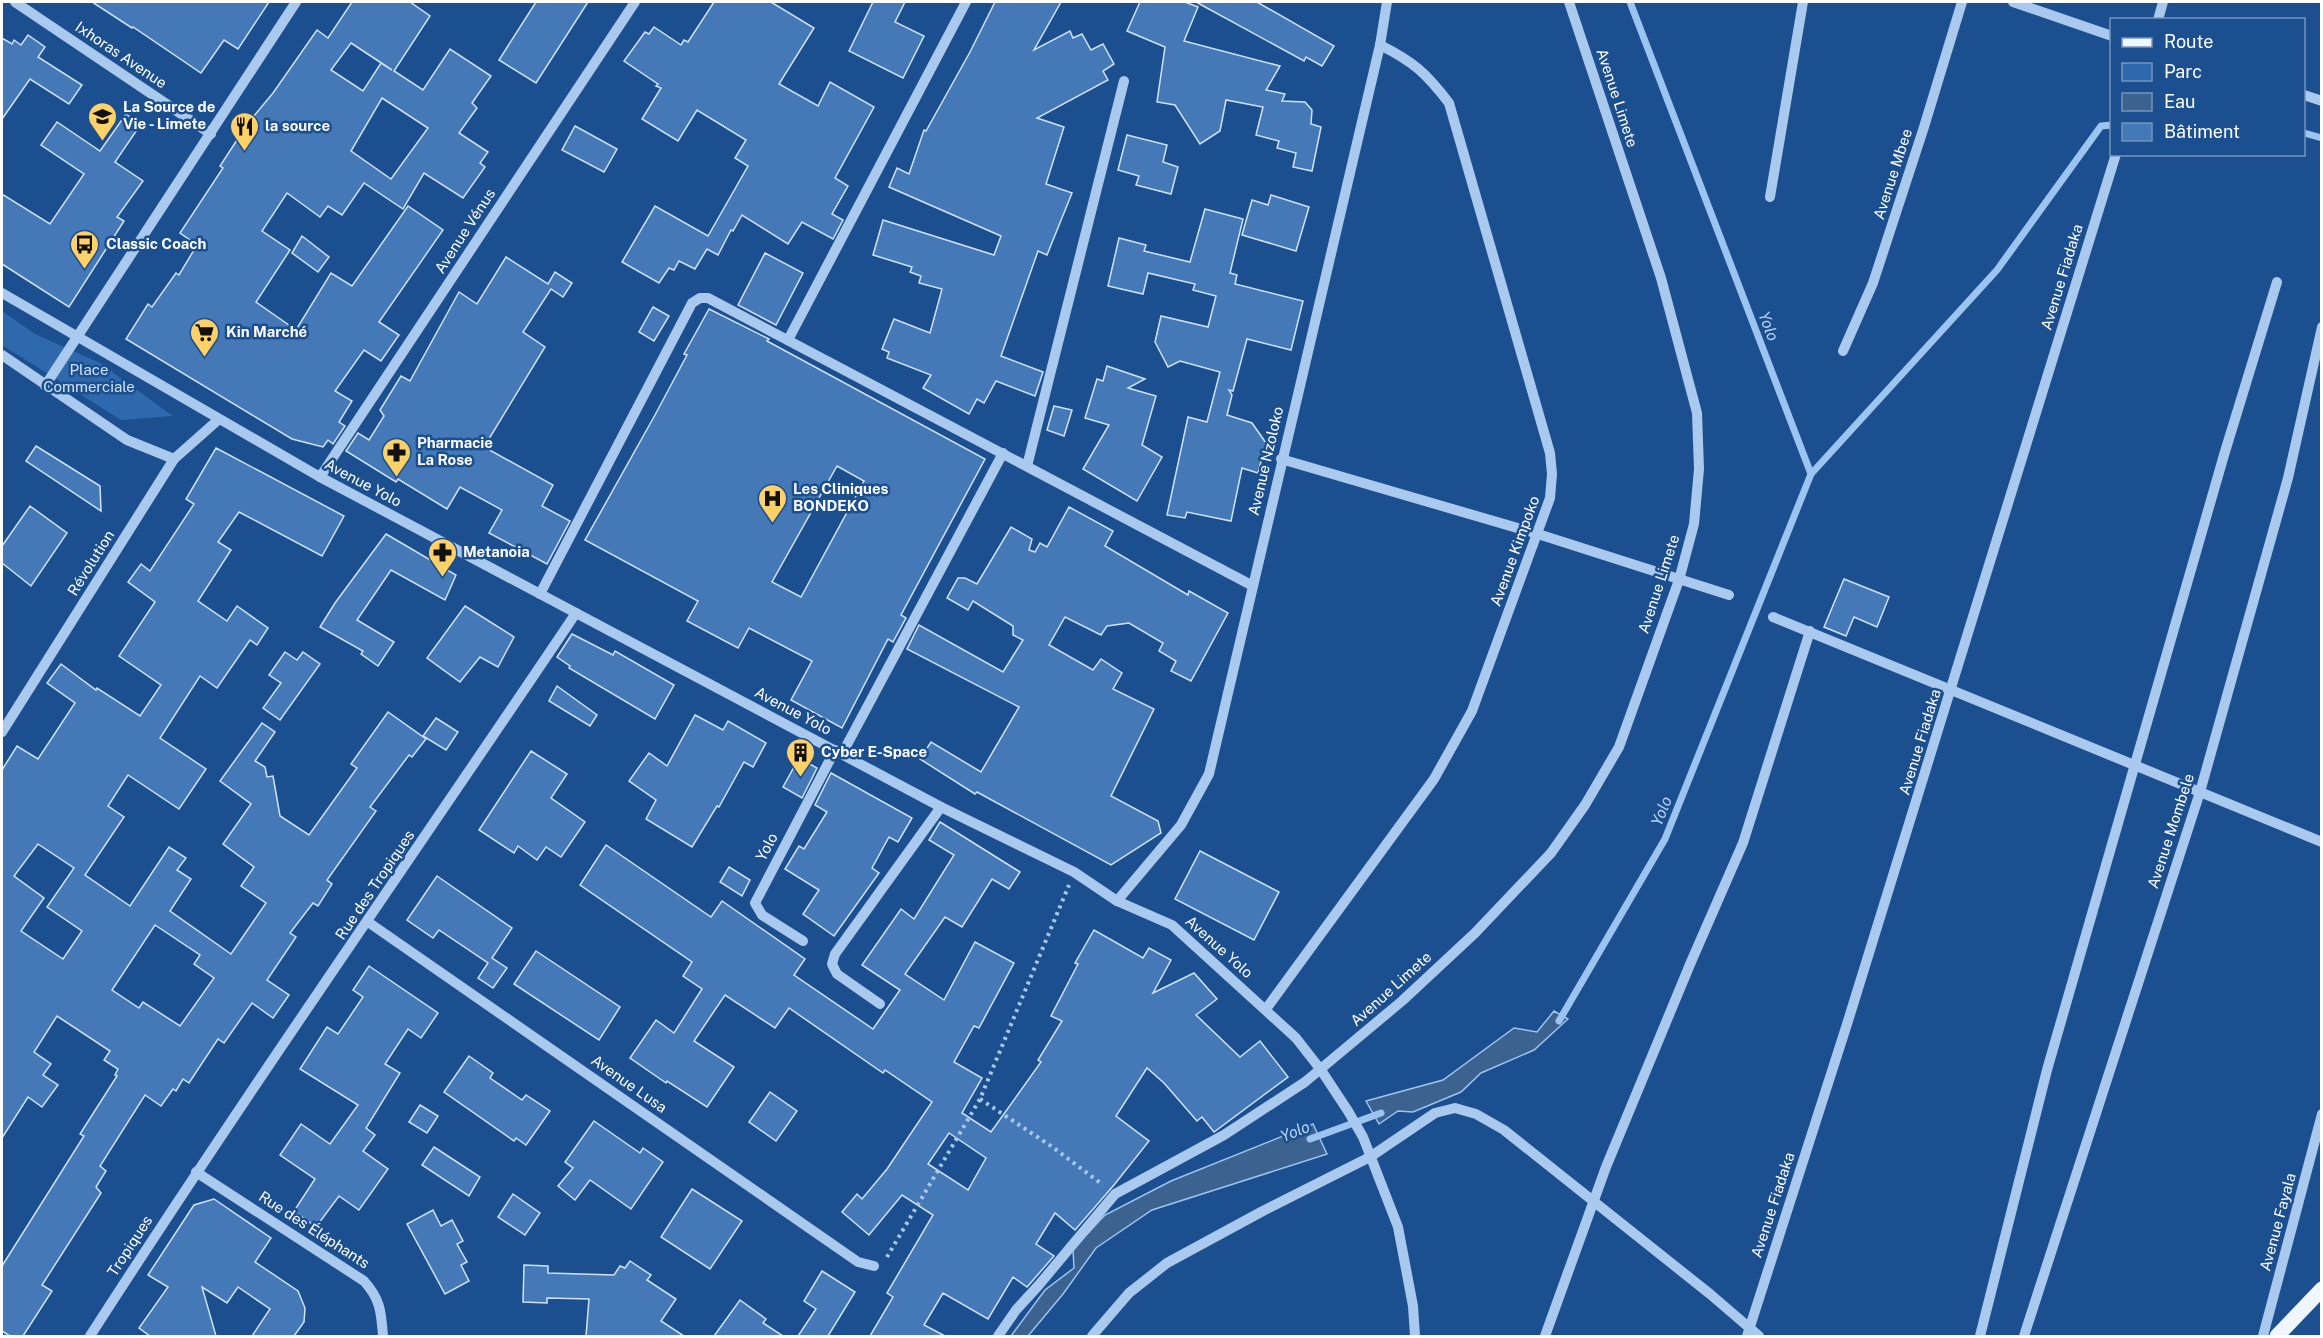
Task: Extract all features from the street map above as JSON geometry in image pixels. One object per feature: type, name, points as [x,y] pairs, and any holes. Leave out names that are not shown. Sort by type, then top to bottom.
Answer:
[{"type":"main road","points":[[2277,1336],[2322,1289]]},
{"type":"street","name":"Ixhoras Avenue","points":[[15,2],[211,134]]},
{"type":"street","points":[[45,386],[296,2]]},
{"type":"street","name":"Avenue Vénus","points":[[320,477],[635,2]]},
{"type":"street","points":[[788,340],[966,2]]},
{"type":"street","name":"Avenue Nzoloko","points":[[1117,901],[1180,825],[1209,774],[1281,459],[1380,45],[1387,2]]},
{"type":"street","name":"Avenue Limete","points":[[1115,1194],[1224,1135],[1321,1070],[1402,1002],[1459,949],[1551,853],[1585,805],[1619,747],[1679,580],[1694,524],[1699,469],[1697,413],[1661,278],[1569,2]]},
{"type":"street","points":[[1770,197],[1803,2]]},
{"type":"street","name":"Avenue Mbee","points":[[1843,351],[1873,283],[1962,2]]},
{"type":"street","points":[[2013,2],[2110,35]]},
{"type":"street","points":[[2158,18],[2163,2]]},
{"type":"street","name":"Avenue Kimpoko","points":[[1266,1009],[1434,779],[1472,711],[1550,498],[1552,474],[1550,453],[1449,103],[1429,76],[1404,56],[1380,45]]},
{"type":"street","points":[[1027,466],[1124,81]]},
{"type":"street","points":[[2305,95],[2322,101]]},
{"type":"street","name":"Avenue Fiadaka","points":[[1748,1333],[1845,1033],[2115,156]]},
{"type":"street","points":[[1980,1336],[2048,1070],[2224,455],[2277,282]]},
{"type":"street","name":"Avenue Yolo","points":[[2,293],[320,477],[941,807],[1074,872],[1117,901],[1172,925],[1296,1038],[1348,1111],[1363,1137],[1398,1227],[1413,1306],[1415,1336]]},
{"type":"street","points":[[540,594],[692,303],[700,298],[708,298],[1253,586]]},
{"type":"street","name":"Avenue Mombele","points":[[2024,1336],[2200,792],[2288,478],[2322,327]]},
{"type":"street","points":[[2,355],[127,440],[174,459]]},
{"type":"street","name":"Révolution","points":[[2,732],[174,459],[218,420]]},
{"type":"street","points":[[838,752],[1003,453]]},
{"type":"street","points":[[1281,459],[1538,534],[1729,595]]},
{"type":"street","name":"Rue des Tropiques","points":[[196,1172],[576,614]]},
{"type":"street","points":[[1773,617],[2322,842]]},
{"type":"street","points":[[1545,1336],[1606,1167],[1743,843],[1810,631]]},
{"type":"street","name":"Yolo","points":[[803,941],[762,915],[755,903],[838,752]]},
{"type":"street","points":[[880,1004],[837,974],[832,964],[836,954],[941,807]]},
{"type":"street","name":"Avenue Lusa","points":[[368,922],[858,1262],[874,1266]]},
{"type":"street","points":[[1092,1336],[1130,1293],[1167,1263],[1370,1157],[1435,1113],[1455,1108],[1476,1114],[1504,1130],[1710,1293],[1748,1333],[1759,1336]]},
{"type":"street","name":"Avenue Fayala","points":[[2263,1336],[2322,1114]]},
{"type":"street","name":"Tropiques","points":[[90,1336],[196,1172]]},
{"type":"street","name":"Rue des Éléphants","points":[[196,1172],[364,1281],[375,1292],[380,1305],[383,1336]]},
{"type":"street","points":[[998,1336],[1016,1310],[1115,1194]]},
{"type":"path","points":[[874,1266],[886,1259],[980,1099],[1074,872]]},
{"type":"path","points":[[980,1099],[1051,1146],[1115,1194]]},
{"type":"green space","name":"Place Commerciale","points":[[2,311],[35,334],[100,363],[173,416],[121,420],[2,345]]},
{"type":"water","points":[[1554,1011],[1568,1019],[1534,1050],[1481,1073],[1461,1092],[1413,1112],[1398,1111],[1379,1124],[1366,1101],[1443,1080],[1514,1028],[1537,1032]]},
{"type":"water","points":[[1313,1124],[1327,1154],[1152,1210],[1096,1248],[1063,1294],[1028,1336],[1011,1336],[1045,1290],[1074,1268],[1073,1249],[1105,1215],[1171,1181]]},
{"type":"building","points":[[92,2],[269,2],[238,49],[224,40],[201,73]]},
{"type":"building","points":[[352,2],[410,2],[430,16],[394,71],[423,90],[450,49],[491,76],[472,103],[477,108],[459,133],[488,152],[480,163],[485,167],[463,198],[424,173],[403,209],[364,183],[342,215],[328,206],[320,217],[287,193],[262,231],[290,250],[256,302],[296,330],[331,273],[352,286],[408,206],[443,230],[379,322],[399,335],[381,361],[364,350],[335,391],[352,401],[339,422],[345,426],[333,444],[328,440],[323,447],[292,439],[126,339],[148,304],[152,307],[176,273],[179,275],[197,245],[180,233],[223,168],[220,166],[248,123],[273,93],[317,30],[328,38]],"holes":[[[351,43],[392,70],[381,63],[363,91],[331,70]],[[382,98],[428,128],[391,179],[351,151]]]},
{"type":"building","points":[[536,2],[588,2],[536,83],[499,60]]},
{"type":"building","points":[[714,2],[771,2],[814,28],[779,84],[818,106],[830,82],[874,107],[835,178],[848,186],[832,214],[843,220],[833,239],[802,222],[788,244],[742,215],[718,255],[707,249],[695,269],[679,261],[674,270],[669,268],[659,283],[622,262],[655,206],[708,236],[748,166],[735,158],[746,140],[697,110],[678,141],[642,119],[661,88],[624,61],[645,32],[649,34],[654,27],[681,45],[684,40],[688,42]]},
{"type":"building","points":[[873,2],[905,2],[895,22],[924,36],[903,78],[849,51]]},
{"type":"building","points":[[995,2],[1061,2],[1034,50],[1070,31],[1073,38],[1082,34],[1091,50],[1103,44],[1114,64],[1103,71],[1108,80],[1037,118],[1064,127],[1046,184],[1072,193],[1047,255],[1038,251],[1001,356],[1043,372],[1035,396],[996,381],[984,403],[977,399],[969,414],[923,388],[931,375],[887,358],[889,352],[882,349],[894,319],[930,333],[942,289],[919,283],[921,276],[910,272],[912,267],[873,255],[883,220],[994,255],[1001,236],[889,187],[897,168],[909,174],[924,130],[926,131],[970,52]]},
{"type":"building","points":[[1140,2],[1185,2],[1198,7],[1184,41],[1280,66],[1266,90],[1285,94],[1282,101],[1305,102],[1312,110],[1311,124],[1321,127],[1312,171],[1293,167],[1296,153],[1277,148],[1279,141],[1256,135],[1263,107],[1226,100],[1220,131],[1200,144],[1175,105],[1157,102],[1165,47],[1127,31]]},
{"type":"building","points":[[1196,2],[1257,2],[1334,46],[1322,66],[1306,57],[1304,61]]},
{"type":"building","points":[[28,35],[45,47],[38,57],[82,85],[69,104],[30,79],[2,119],[2,38],[12,44],[14,40],[21,45]]},
{"type":"building","points":[[126,114],[141,124],[115,162],[143,181],[117,217],[124,221],[69,307],[2,264],[2,194],[50,224],[84,174],[41,145],[57,122],[100,151]]},
{"type":"building","points":[[575,126],[617,149],[604,172],[562,150]]},
{"type":"building","points":[[1127,135],[1167,145],[1163,162],[1178,167],[1171,194],[1136,185],[1139,176],[1118,170]]},
{"type":"building","points":[[1271,195],[1309,207],[1296,251],[1242,235],[1252,200],[1268,205]]},
{"type":"building","points":[[1205,209],[1243,219],[1230,273],[1237,275],[1235,284],[1303,301],[1291,350],[1247,339],[1233,391],[1229,390],[1232,395],[1227,415],[1252,423],[1266,443],[1258,473],[1242,468],[1231,521],[1187,512],[1185,518],[1167,515],[1188,417],[1207,422],[1220,372],[1180,361],[1168,367],[1155,342],[1161,316],[1208,327],[1216,296],[1193,290],[1195,284],[1148,273],[1143,294],[1108,286],[1119,238],[1146,245],[1144,251],[1190,262]]},
{"type":"building","points":[[302,236],[329,257],[318,272],[292,253]]},
{"type":"building","points":[[765,253],[803,273],[776,325],[738,305]]},
{"type":"building","points":[[506,257],[548,284],[555,272],[572,283],[563,297],[551,289],[523,332],[545,347],[484,447],[553,485],[542,506],[570,521],[547,564],[489,533],[502,510],[460,487],[447,509],[398,479],[396,482],[346,451],[358,433],[369,440],[384,416],[380,410],[401,376],[410,381],[459,292],[477,304]]},
{"type":"building","points":[[653,307],[669,316],[654,341],[639,332]]},
{"type":"building","name":"Les Cliniques BONDEKO","points":[[709,309],[769,339],[767,341],[985,459],[901,615],[906,618],[893,642],[888,639],[842,728],[791,700],[812,661],[749,628],[738,648],[687,621],[698,601],[585,540],[687,355],[684,354]],"holes":[[[837,466],[864,481],[801,597],[772,582]]]},
{"type":"building","points":[[1107,366],[1145,379],[1128,388],[1156,396],[1142,445],[1162,457],[1137,501],[1083,469],[1109,425],[1085,418],[1097,379],[1103,381]]},
{"type":"building","points":[[1054,406],[1072,410],[1064,436],[1047,430]]},
{"type":"building","points":[[36,446],[100,486],[101,511],[26,461]]},
{"type":"building","points":[[216,448],[344,516],[322,556],[239,512],[218,542],[231,550],[198,601],[227,621],[237,606],[268,628],[257,645],[250,640],[217,688],[200,676],[160,738],[206,769],[179,809],[128,775],[108,806],[124,817],[85,875],[130,906],[169,847],[186,858],[177,870],[191,879],[170,911],[231,954],[266,903],[241,886],[254,867],[223,844],[251,804],[220,781],[262,723],[275,732],[255,761],[265,767],[267,777],[273,776],[280,816],[309,835],[357,768],[351,764],[388,712],[426,739],[412,757],[409,755],[370,807],[376,811],[327,880],[332,884],[318,906],[313,903],[290,933],[296,937],[267,980],[289,995],[273,1018],[252,1003],[224,1043],[218,1039],[189,1083],[183,1079],[176,1091],[173,1089],[161,1106],[145,1095],[100,1166],[106,1171],[96,1187],[101,1193],[42,1285],[52,1291],[23,1336],[10,1336],[2,1331],[2,1266],[84,1136],[80,1134],[117,1076],[115,1075],[118,1069],[104,1060],[110,1051],[57,1016],[34,1052],[51,1064],[43,1075],[58,1085],[42,1107],[28,1097],[2,1138],[2,770],[17,746],[38,759],[75,703],[47,683],[61,664],[96,690],[97,688],[140,716],[161,685],[119,656],[155,602],[128,582],[141,564],[150,571],[194,504],[186,499]],"holes":[[[38,844],[74,868],[47,907],[82,931],[63,959],[21,931],[44,898],[14,876]],[[155,925],[200,955],[194,964],[214,978],[180,1026],[143,1002],[139,1008],[112,990]]]},
{"type":"building","points":[[30,506],[67,533],[31,586],[2,563],[2,546]]},
{"type":"building","points":[[1069,507],[1113,531],[1105,546],[1188,595],[1189,591],[1228,613],[1191,681],[1171,671],[1176,661],[1159,651],[1163,643],[1129,623],[1107,626],[1101,635],[1065,617],[1049,645],[1093,670],[1101,659],[1122,673],[1113,689],[1154,709],[1111,796],[1158,821],[1161,833],[1111,865],[977,792],[975,794],[920,759],[931,742],[981,772],[1019,707],[907,649],[919,625],[1003,672],[1023,640],[1013,635],[1013,626],[973,601],[968,610],[947,598],[958,578],[965,578],[977,584],[1011,527],[1032,539],[1029,550],[1035,552],[1040,543],[1047,547]]},
{"type":"building","points":[[386,534],[456,575],[445,600],[391,570],[357,620],[394,642],[378,666],[361,654],[363,651],[320,627]]},
{"type":"building","points":[[1844,579],[1889,597],[1877,627],[1854,617],[1846,636],[1824,627]]},
{"type":"building","points":[[465,606],[514,637],[498,667],[480,657],[460,682],[427,658]]},
{"type":"building","points":[[572,634],[613,655],[615,651],[674,685],[655,719],[569,668],[570,666],[557,657]]},
{"type":"building","points":[[285,652],[297,660],[303,652],[320,664],[280,720],[263,708],[281,683],[269,675]]},
{"type":"building","points":[[557,686],[597,715],[590,726],[549,701]]},
{"type":"building","points":[[695,715],[723,730],[728,721],[766,743],[753,767],[744,762],[719,807],[717,806],[692,847],[646,819],[656,800],[629,781],[649,753],[667,766]]},
{"type":"building","points":[[436,718],[458,732],[446,750],[423,736]]},
{"type":"building","points":[[531,751],[567,774],[551,798],[585,822],[561,857],[546,847],[537,860],[518,846],[514,853],[479,830]]},
{"type":"building","name":"Cyber E-Space","points":[[799,758],[817,768],[802,798],[783,787]]},
{"type":"building","points":[[831,773],[912,818],[898,842],[889,837],[872,868],[879,873],[834,936],[803,914],[819,890],[785,869],[799,846],[804,849],[827,812],[815,805]]},
{"type":"building","points":[[940,822],[1020,872],[1009,889],[992,879],[962,927],[945,917],[905,974],[944,1000],[975,942],[1014,963],[979,1028],[974,1026],[954,1062],[982,1078],[962,1113],[991,1132],[1041,1062],[1038,1060],[1062,1021],[1051,1016],[1078,964],[1075,963],[1094,930],[1143,958],[1149,948],[1171,960],[1153,993],[1194,973],[1217,999],[1196,1015],[1240,1057],[1260,1041],[1288,1077],[1214,1132],[1202,1117],[1197,1121],[1164,1083],[1147,1068],[1116,1116],[1149,1141],[1075,1230],[1055,1213],[1036,1244],[1054,1256],[1027,1287],[1013,1277],[988,1319],[943,1293],[924,1325],[945,1336],[870,1336],[893,1297],[887,1293],[933,1215],[902,1195],[869,1235],[842,1212],[857,1194],[862,1199],[887,1169],[932,1102],[885,1070],[883,1073],[789,1008],[775,1028],[725,995],[694,1041],[734,1067],[707,1107],[667,1081],[666,1083],[630,1058],[656,1020],[674,1033],[702,989],[683,976],[692,962],[580,885],[606,845],[711,917],[722,901],[805,959],[794,975],[873,1029],[900,990],[862,965],[901,909],[914,919],[954,855],[929,840]],"holes":[[[949,1133],[986,1158],[968,1190],[928,1164]]]},
{"type":"building","points":[[1200,851],[1279,892],[1254,940],[1175,899]]},
{"type":"building","points":[[729,867],[750,880],[742,896],[720,882]]},
{"type":"building","points":[[437,876],[512,928],[492,958],[507,968],[493,988],[478,978],[488,963],[439,930],[433,938],[407,920]]},
{"type":"building","points":[[536,951],[620,1007],[599,1040],[514,984]]},
{"type":"building","points":[[369,966],[438,1013],[421,1038],[408,1029],[385,1064],[400,1073],[366,1128],[375,1135],[363,1151],[388,1169],[359,1210],[339,1196],[316,1227],[294,1211],[315,1179],[280,1155],[301,1124],[330,1144],[358,1105],[300,1069],[327,1027],[338,1034],[363,997],[353,990]]},
{"type":"building","points":[[469,1056],[493,1073],[490,1078],[522,1100],[526,1095],[550,1111],[526,1145],[516,1138],[514,1141],[444,1092]]},
{"type":"building","points":[[770,1092],[797,1111],[776,1141],[749,1122]]},
{"type":"building","points":[[420,1105],[438,1116],[427,1133],[409,1122]]},
{"type":"building","points":[[594,1121],[640,1153],[643,1148],[663,1162],[631,1209],[590,1180],[575,1200],[558,1186],[573,1168],[565,1162]]},
{"type":"building","points":[[434,1147],[480,1177],[469,1196],[422,1165]]},
{"type":"building","points":[[692,1189],[742,1221],[710,1269],[661,1237]]},
{"type":"building","points":[[513,1194],[540,1213],[525,1235],[498,1217]]},
{"type":"building","points":[[214,1199],[271,1238],[255,1262],[298,1291],[305,1308],[304,1322],[294,1336],[252,1336],[270,1309],[238,1287],[227,1303],[202,1287],[216,1336],[150,1336],[139,1328],[168,1287],[148,1275],[194,1205]]},
{"type":"building","points":[[433,1210],[441,1226],[452,1220],[463,1241],[457,1244],[467,1262],[461,1265],[469,1281],[445,1294],[407,1224]]},
{"type":"building","points":[[630,1261],[651,1275],[647,1280],[676,1299],[661,1321],[684,1336],[586,1336],[589,1299],[547,1298],[547,1303],[523,1302],[524,1265],[548,1266],[548,1273],[614,1275],[620,1266],[625,1268]]},
{"type":"building","points":[[822,1271],[855,1292],[828,1336],[798,1336],[816,1309],[804,1301]]},
{"type":"building","points":[[740,1300],[766,1319],[763,1323],[783,1336],[714,1336]]},
{"type":"waterway","name":"Yolo","points":[[1559,1021],[1665,839],[1811,474],[1630,2]]},
{"type":"waterway","points":[[1811,474],[1997,270],[2101,126],[2110,125]]},
{"type":"waterway","points":[[2305,133],[2322,138]]},
{"type":"waterway","name":"Yolo","points":[[1310,1139],[1381,1113]]},
{"type":"place","name":"La Source de Vie - Limete","points":[[102,142]]},
{"type":"place","name":"la source","points":[[244,152]]},
{"type":"place","name":"Classic Coach","points":[[85,270]]},
{"type":"place","name":"Kin Marché","points":[[205,358]]},
{"type":"place","name":"Pharmacie La Rose","points":[[396,478]]},
{"type":"place","name":"Les Cliniques BONDEKO","points":[[772,524]]},
{"type":"place","name":"Metanoia","points":[[442,578]]},
{"type":"place","name":"Cyber E-Space","points":[[800,778]]}]
